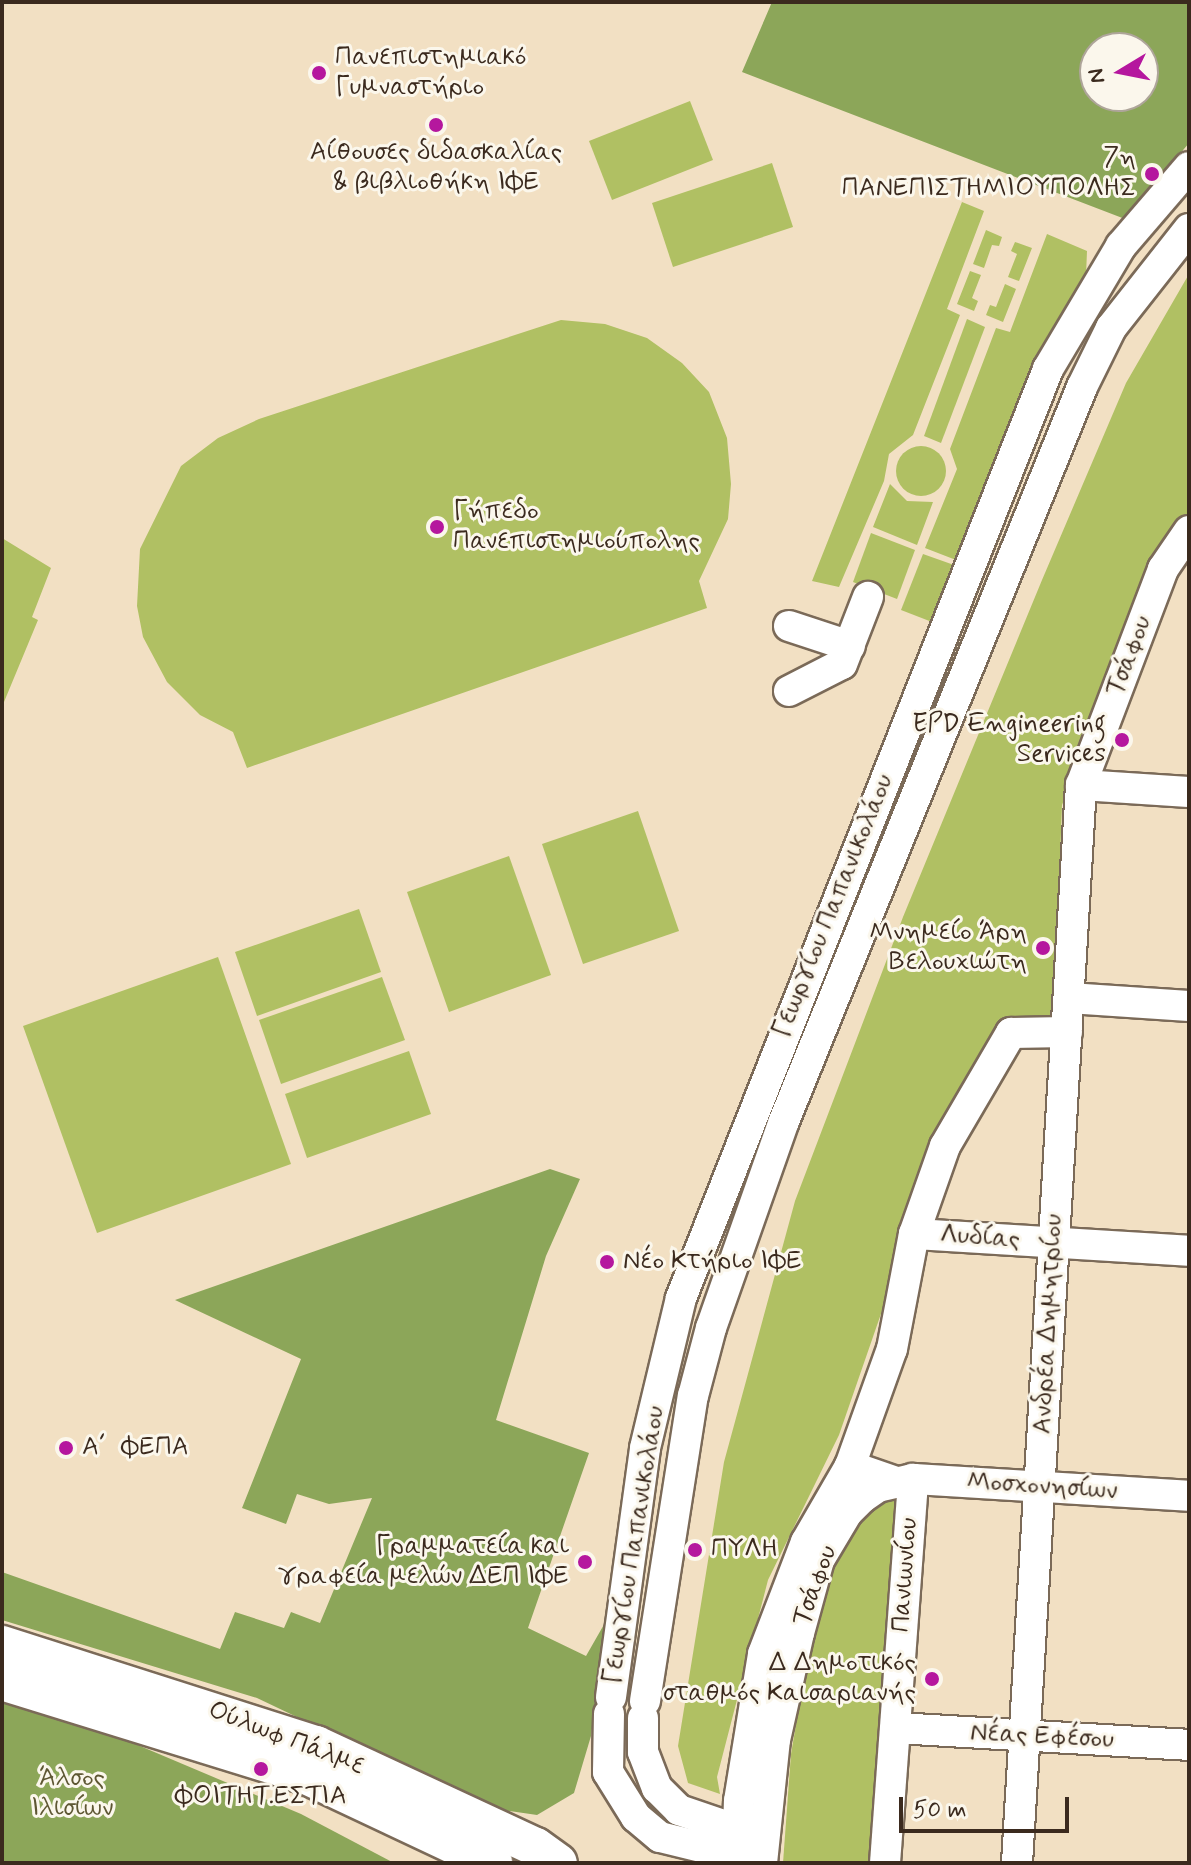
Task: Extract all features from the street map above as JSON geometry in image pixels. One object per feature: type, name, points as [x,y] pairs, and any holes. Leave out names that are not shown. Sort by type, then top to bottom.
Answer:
[{"type":"main road","name":"Ούλωφ Πάλμε","points":[[2,1645],[316,1745],[536,1847],[558,1863]]},
{"type":"main road","name":"Ούλωφ Πάλμε","points":[[2,1681],[306,1775],[493,1863]]},
{"type":"street","name":"Γεωργίου Παπανικολάου","points":[[744,1853],[660,1837],[636,1817],[608,1772],[610,1705],[645,1448],[681,1298],[1048,369],[1121,246],[1189,167]]},
{"type":"street","name":"Γεωργίου Παπανικολάου","points":[[744,1853],[679,1810],[657,1788],[643,1752],[644,1710],[693,1396],[711,1328],[784,1121],[1082,387],[1111,328],[1189,229]]},
{"type":"street","name":"Τσάφου","points":[[1081,785],[1176,569],[1189,531]]},
{"type":"street","points":[[789,691],[842,664],[851,655],[868,597]]},
{"type":"street","points":[[789,626],[851,655]]},
{"type":"street","points":[[1081,785],[1189,792]]},
{"type":"street","name":"Ανδρέα Δημητρίου","points":[[1017,1863],[1081,785]]},
{"type":"street","points":[[1069,998],[1189,1006]]},
{"type":"street","name":"Τσάφου","points":[[744,1853],[749,1726],[763,1654],[806,1542],[850,1466],[892,1349],[914,1234],[959,1115],[1011,1033],[1067,1032]]},
{"type":"street","name":"Λυδίας","points":[[914,1234],[1189,1251]]},
{"type":"street","points":[[850,1466],[904,1480]]},
{"type":"street","name":"Τσάφου","points":[[744,1853],[819,1560],[847,1513],[878,1487],[904,1480]]},
{"type":"street","name":"Μοσχονησίων","points":[[904,1480],[1189,1496]]},
{"type":"street","name":"Πανιωνίου","points":[[885,1863],[896,1728],[904,1480]]},
{"type":"street","name":"Νέας Εφέσου","points":[[896,1728],[1189,1745]]},
{"type":"green space","points":[[772,2],[1189,2],[1189,143],[1125,219],[742,72]]},
{"type":"green space","points":[[690,101],[713,160],[612,200],[589,141]]},
{"type":"green space","points":[[772,163],[793,227],[673,267],[652,203]]},
{"type":"green space","points":[[962,202],[984,211],[947,309],[960,315],[913,435],[889,454],[884,481],[839,587],[812,581]]},
{"type":"green space","points":[[986,230],[1002,237],[999,246],[992,245],[984,268],[973,264]]},
{"type":"green space","points":[[1047,234],[1087,251],[1086,276],[1023,392],[956,560],[925,548],[957,469],[950,449],[996,328],[1010,332]]},
{"type":"green space","points":[[1015,242],[1032,248],[1019,281],[1008,277],[1017,254],[1011,251]]},
{"type":"green space","points":[[970,271],[981,275],[972,298],[978,301],[974,311],[957,304]]},
{"type":"green space","points":[[1189,274],[1189,557],[1162,556],[1062,805],[1054,1025],[1006,1027],[945,1129],[839,1435],[768,1580],[717,1777],[720,1794],[688,1783],[678,1746],[724,1462],[795,1201],[903,917],[1042,580],[1126,383]]},
{"type":"green space","points":[[1005,284],[1016,289],[1003,322],[986,315],[990,305],[996,307]]},
{"type":"green space","points":[[967,319],[985,327],[941,443],[924,436]]},
{"type":"green space","points":[[561,320],[605,324],[647,338],[682,363],[709,392],[727,438],[731,484],[728,519],[699,581],[707,608],[247,768],[233,732],[200,715],[167,682],[143,637],[137,606],[140,549],[181,466],[218,438],[259,419]]},
{"type":"green space","points":[[921,446],[939,453],[946,471],[939,489],[921,496],[903,489],[896,471],[903,453]]},
{"type":"green space","points":[[890,484],[907,501],[933,502],[917,545],[873,527]]},
{"type":"green space","points":[[871,533],[915,550],[897,599],[853,582]]},
{"type":"green space","points":[[2,538],[51,568],[32,617],[38,620],[4,702]]},
{"type":"green space","points":[[923,554],[954,565],[932,622],[901,610]]},
{"type":"green space","points":[[638,811],[679,931],[583,964],[542,844]]},
{"type":"green space","points":[[509,856],[551,975],[449,1012],[407,892]]},
{"type":"green space","points":[[359,909],[381,972],[257,1016],[235,952]]},
{"type":"green space","points":[[218,957],[291,1164],[97,1233],[23,1026]]},
{"type":"green space","points":[[382,977],[405,1040],[281,1084],[259,1020]]},
{"type":"green space","points":[[409,1051],[431,1114],[307,1158],[285,1094]]},
{"type":"green space","points":[[550,1169],[580,1179],[546,1256],[496,1420],[589,1453],[528,1628],[586,1656],[606,1621],[591,1736],[574,1793],[537,1815],[488,1808],[257,1698],[2,1620],[2,1572],[220,1649],[235,1612],[284,1628],[291,1612],[320,1623],[372,1498],[329,1504],[297,1494],[286,1524],[242,1508],[301,1359],[175,1300]]},
{"type":"green space","points":[[894,1493],[908,1493],[878,1863],[783,1863],[791,1754],[822,1571],[862,1512]]},
{"type":"green space","name":"Άλσος Ιλισίων","points":[[2,1700],[114,1735],[301,1814],[394,1863],[2,1863]]},
{"type":"place","name":"Πανεπιστημιακό Γυμναστήριο","points":[[319,73]]},
{"type":"place","name":"Αίθουσες διδασκαλίας & βιβλιοθήκη ΙΦΕ","points":[[436,125]]},
{"type":"place","name":"7η ΠΑΝΕΠΙΣΤΗΜΙΟΥΠΟΛΗΣ","points":[[1152,174]]},
{"type":"place","name":"Γήπεδο Πανεπιστημιούπολης","points":[[437,527]]},
{"type":"place","name":"EPD Engineering Services","points":[[1122,740]]},
{"type":"place","name":"Μνημείο Άρη Βελουχιώτη","points":[[1043,948]]},
{"type":"place","name":"Νέο Κτήριο ΙΦΕ","points":[[607,1262]]},
{"type":"place","name":"Α΄ ΦΕΠΑ","points":[[66,1448]]},
{"type":"place","name":"ΠΥΛΗ","points":[[695,1550]]},
{"type":"place","name":"Γραμματεία και γραφεία μελών ΔΕΠ ΙΦΕ","points":[[585,1562]]},
{"type":"place","name":"Δ Δημοτικός σταθμός Καισαριανής","points":[[932,1679]]},
{"type":"place","name":"ΦΟΙΤΗΤ.ΕΣΤΙΑ","points":[[261,1769]]}]
